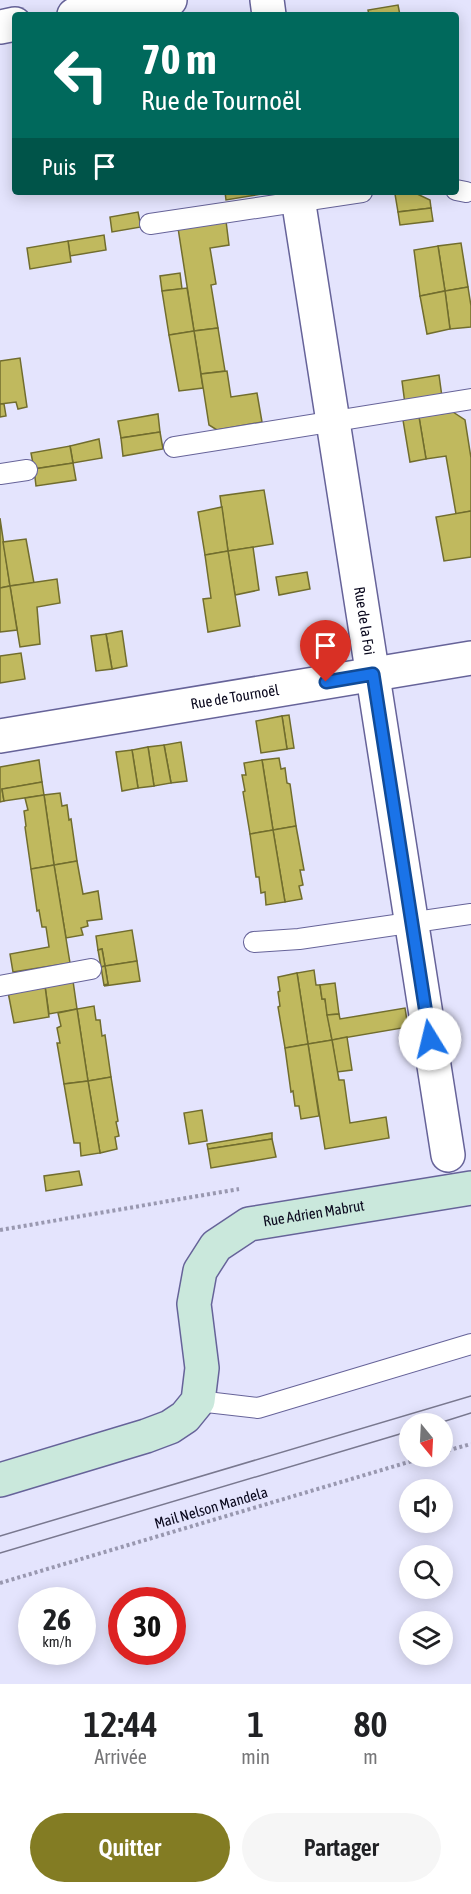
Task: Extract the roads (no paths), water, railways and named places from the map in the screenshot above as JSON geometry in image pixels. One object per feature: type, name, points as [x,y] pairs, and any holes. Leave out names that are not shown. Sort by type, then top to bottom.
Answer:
[{"type":"street","points":[[93,12],[170,0]]},
{"type":"street","name":"Rue de la Foi","points":[[298,197],[448,1155]]},
{"type":"street","name":"Rue de Tournoël","points":[[0,736],[471,658]]},
{"type":"street","name":"Rue Adrien Mabrut","points":[[198,1401],[202,1368],[194,1304],[200,1271],[216,1246],[249,1224],[471,1188]]},
{"type":"street","points":[[0,1480],[170,1427],[185,1417],[198,1401]]},
{"type":"lane","points":[[150,224],[298,197],[324,195]]},
{"type":"lane","points":[[174,447],[471,399]]},
{"type":"lane","points":[[0,474],[27,470]]},
{"type":"lane","points":[[254,942],[299,939],[471,914]]},
{"type":"lane","points":[[0,986],[91,969]]},
{"type":"lane","points":[[198,1401],[258,1408],[471,1344]]},
{"type":"tram line","points":[[0,1536],[471,1396]]},
{"type":"tram line","points":[[453,1419],[471,1413]]},
{"type":"tram line","points":[[0,1553],[399,1434]]}]
